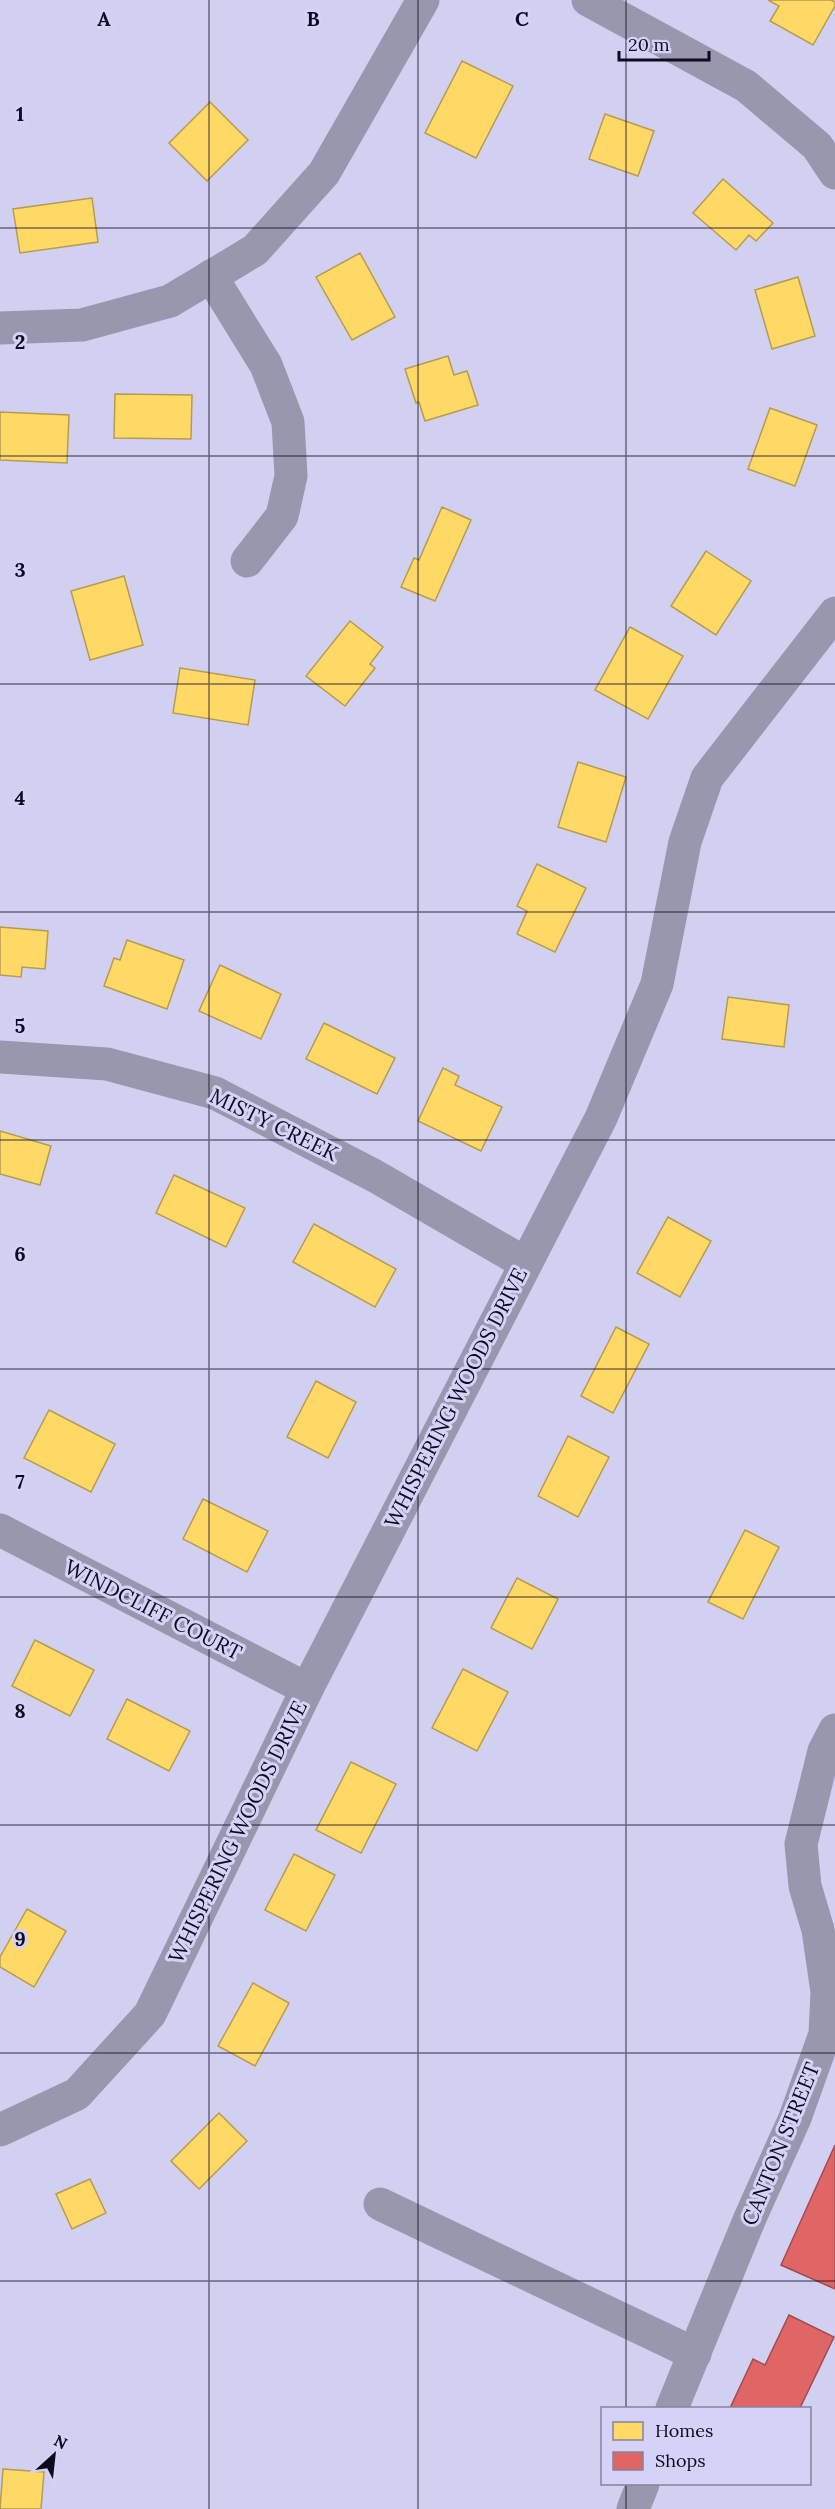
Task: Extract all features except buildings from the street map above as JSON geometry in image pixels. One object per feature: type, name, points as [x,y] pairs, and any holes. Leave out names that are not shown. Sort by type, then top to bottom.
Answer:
[{"type":"street","points":[[0,328],[82,325],[170,301],[255,250],[324,173],[423,0]]},
{"type":"street","points":[[588,0],[746,86],[817,146],[835,173]]},
{"type":"street","points":[[211,276],[266,365],[288,422],[291,476],[282,516],[247,561]]},
{"type":"street","name":"WHISPERING WOODS DRIVE","points":[[0,2130],[77,2094],[150,2014],[307,1689],[601,1118],[657,984],[685,842],[707,778],[835,613]]},
{"type":"street","name":"MISTY CREEK","points":[[0,1058],[106,1064],[215,1093],[375,1176],[525,1263]]},
{"type":"street","name":"WINDCLIFF COURT","points":[[0,1530],[307,1689]]},
{"type":"street","name":"CANTON STREET","points":[[673,2407],[750,2218],[795,2118],[825,2034],[827,1992],[818,1930],[805,1886],[801,1844],[824,1751],[835,1730]]},
{"type":"street","points":[[380,2204],[695,2354]]},
{"type":"street","points":[[633,2509],[643,2485]]}]
